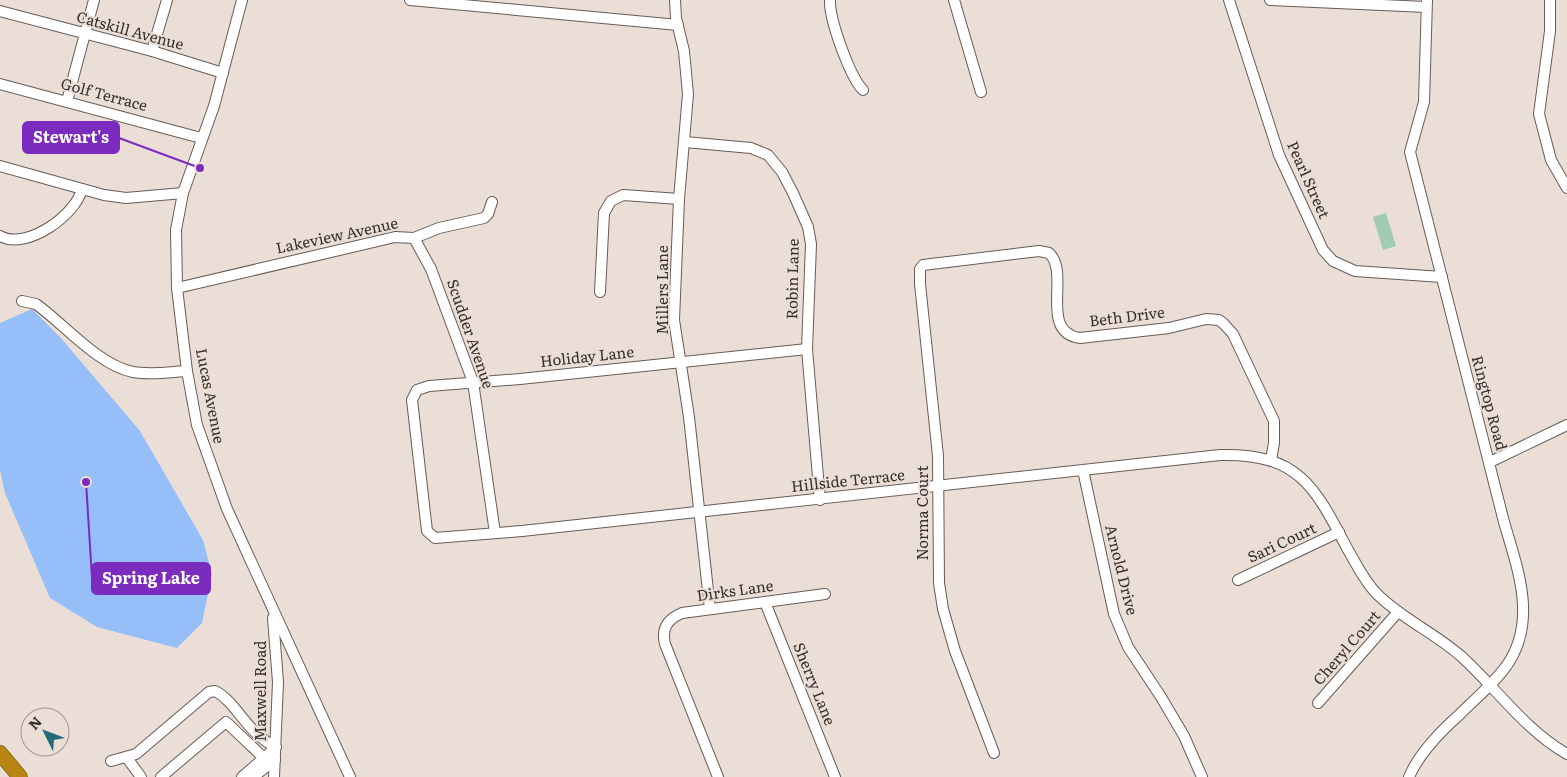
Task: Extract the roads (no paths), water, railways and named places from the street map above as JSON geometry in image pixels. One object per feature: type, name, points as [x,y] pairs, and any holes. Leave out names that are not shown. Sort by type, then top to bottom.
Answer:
[{"type":"highway","points":[[0,753],[20,777]]},
{"type":"street","points":[[67,101],[94,0]]},
{"type":"street","points":[[152,51],[167,0]]},
{"type":"street","name":"Lucas Avenue","points":[[242,0],[214,106],[201,138],[183,193],[176,230],[178,288],[187,371],[197,425],[227,509],[350,777]]},
{"type":"street","points":[[410,0],[678,25]]},
{"type":"street","name":"Millers Lane","points":[[675,0],[684,51],[688,94],[679,199],[674,320],[681,363],[710,609]]},
{"type":"street","points":[[830,0],[835,24],[856,83],[863,90]]},
{"type":"street","points":[[954,0],[981,92]]},
{"type":"street","name":"Pearl Street","points":[[1229,0],[1279,155],[1323,250],[1333,261],[1355,271],[1442,277]]},
{"type":"street","points":[[1270,0],[1427,4]]},
{"type":"street","points":[[1550,0],[1549,37],[1538,114],[1551,160],[1567,188]]},
{"type":"street","name":"Ringtop Road","points":[[1409,777],[1435,739],[1509,663],[1518,643],[1524,606],[1520,577],[1410,152],[1424,102],[1427,4]]},
{"type":"street","name":"Catskill Avenue","points":[[0,11],[152,51],[223,73]]},
{"type":"street","name":"Golf Terrace","points":[[0,84],[201,138]]},
{"type":"street","name":"Robin Lane","points":[[685,142],[751,148],[768,155],[782,172],[808,227],[810,244],[807,349],[820,500]]},
{"type":"street","points":[[0,166],[104,195],[126,198],[183,193]]},
{"type":"street","points":[[0,236],[9,241],[17,241],[42,231],[75,205],[82,189]]},
{"type":"street","points":[[600,292],[604,214],[611,201],[623,195],[679,199]]},
{"type":"street","name":"Lakeview Avenue","points":[[178,288],[386,238],[408,236],[414,238],[439,228],[484,218],[488,214],[492,202]]},
{"type":"street","name":"Scudder Avenue","points":[[414,238],[431,269],[473,382],[495,533]]},
{"type":"street","name":"Beth Drive","points":[[923,265],[1039,251],[1049,253],[1056,264],[1057,303],[1061,326],[1063,331],[1071,337],[1080,338],[1169,328],[1206,319],[1218,320],[1233,334],[1272,414],[1275,431],[1271,460]]},
{"type":"street","name":"Norma Court","points":[[923,265],[920,268],[920,284],[938,456],[939,583],[943,609],[955,651],[994,753]]},
{"type":"street","points":[[22,301],[36,304],[106,360],[120,367],[147,373],[187,371]]},
{"type":"street","name":"Holiday Lane","points":[[429,535],[412,400],[417,390],[430,386],[681,363],[807,349]]},
{"type":"street","points":[[1490,462],[1567,425]]},
{"type":"street","name":"Hillside Terrace","points":[[429,535],[435,538],[495,533],[1241,454],[1271,460],[1285,466],[1311,486],[1363,576],[1376,593],[1398,612],[1438,638],[1489,684],[1537,735],[1567,754]]},
{"type":"street","name":"Arnold Drive","points":[[1083,470],[1114,614],[1128,647],[1161,696],[1184,736],[1202,777]]},
{"type":"street","name":"Sari Court","points":[[1238,580],[1339,532]]},
{"type":"street","name":"Dirks Lane","points":[[718,777],[664,638],[667,623],[673,617],[710,609],[825,594]]},
{"type":"street","name":"Sherry Lane","points":[[765,602],[834,777]]},
{"type":"street","name":"Maxwell Road","points":[[270,605],[276,636],[278,682],[274,777]]},
{"type":"street","name":"Cheryl Court","points":[[1318,704],[1398,612]]},
{"type":"street","points":[[111,760],[127,758],[147,747],[198,700],[208,692],[215,691],[220,694],[251,730],[265,742],[276,747],[242,777]]},
{"type":"street","points":[[161,777],[226,722],[264,758]]},
{"type":"street","points":[[127,758],[141,777]]},
{"type":"street","points":[[253,777],[275,760]]},
{"type":"water","points":[[32,309],[60,337],[140,431],[203,540],[212,574],[202,623],[177,648],[97,627],[50,598],[5,493],[0,470],[0,323]]},
{"type":"place","name":"Stewart's","points":[[200,168]]},
{"type":"place","name":"Spring Lake","points":[[86,482]]}]
